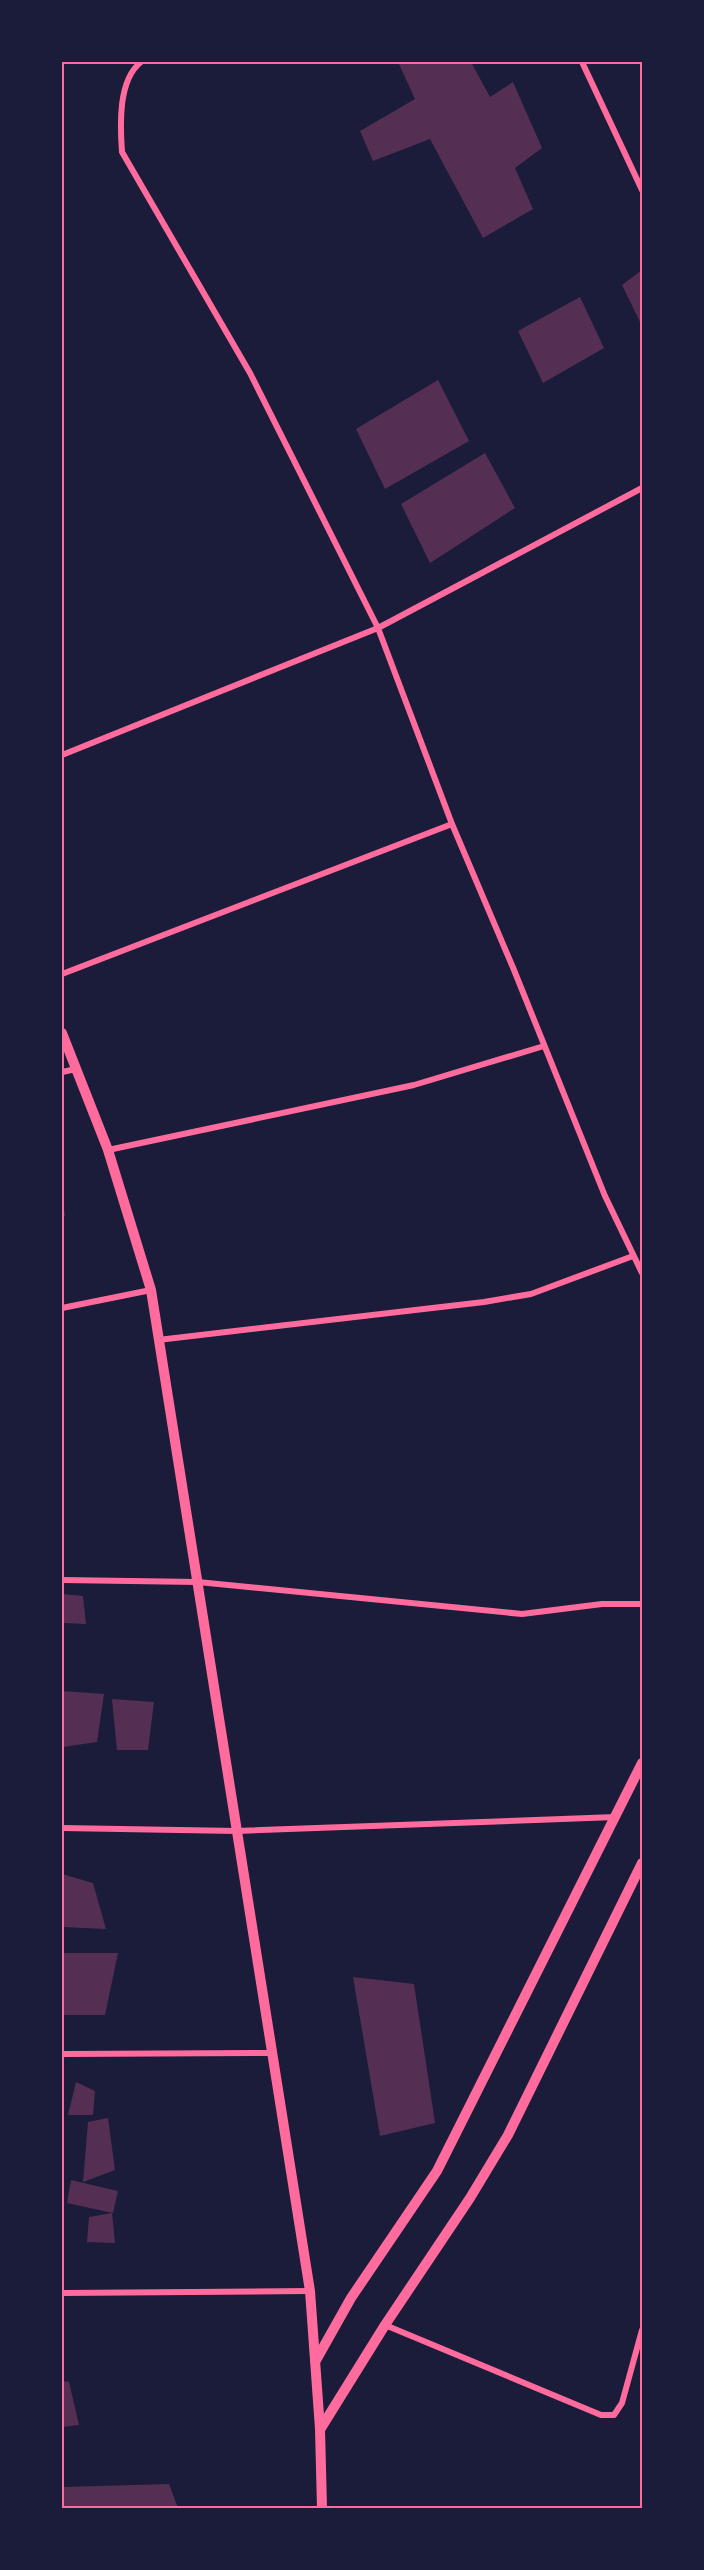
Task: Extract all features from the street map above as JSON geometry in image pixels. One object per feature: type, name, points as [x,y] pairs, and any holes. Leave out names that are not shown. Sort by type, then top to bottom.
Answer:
[{"type":"street","points":[[141,62],[132,68],[120,113],[122,152],[250,373],[378,628],[452,824],[605,1196],[642,1273]]},
{"type":"street","points":[[582,62],[642,190]]},
{"type":"street","points":[[62,755],[378,628],[642,488]]},
{"type":"street","points":[[62,974],[452,824]]},
{"type":"street","points":[[62,1033],[108,1150],[151,1290],[310,2290],[320,2429],[322,2508]]},
{"type":"street","points":[[108,1150],[414,1085],[544,1046]]},
{"type":"street","points":[[62,1072],[76,1069]]},
{"type":"street","points":[[158,1340],[484,1302],[531,1294],[633,1256]]},
{"type":"street","points":[[62,1308],[151,1290]]},
{"type":"street","points":[[62,1580],[198,1582],[522,1614],[602,1604],[642,1604]]},
{"type":"street","points":[[315,2362],[351,2298],[437,2171],[642,1763]]},
{"type":"street","points":[[62,1828],[237,1832],[616,1817]]},
{"type":"street","points":[[320,2429],[385,2325],[470,2198],[508,2135],[642,1863]]},
{"type":"street","points":[[62,2054],[272,2053]]},
{"type":"street","points":[[62,2293],[310,2290]]},
{"type":"street","points":[[385,2325],[601,2415],[614,2415],[622,2403],[642,2330]]},
{"type":"building","points":[[398,62],[471,62],[490,97],[513,82],[542,148],[515,168],[533,209],[483,238],[430,139],[373,161],[360,131],[415,99]]},
{"type":"building","points":[[642,270],[642,326],[622,285]]},
{"type":"building","points":[[580,297],[604,348],[543,383],[518,331]]},
{"type":"building","points":[[438,380],[469,441],[385,489],[356,429]]},
{"type":"building","points":[[485,453],[515,508],[430,563],[401,504]]},
{"type":"building","points":[[62,1196],[65,1216],[62,1217]]},
{"type":"building","points":[[62,1594],[83,1596],[86,1624],[62,1623]]},
{"type":"building","points":[[62,1691],[104,1694],[97,1742],[63,1747]]},
{"type":"building","points":[[112,1699],[154,1702],[148,1750],[117,1750]]},
{"type":"building","points":[[62,1874],[93,1883],[106,1929],[62,1927]]},
{"type":"building","points":[[62,1953],[118,1953],[105,2015],[62,2015]]},
{"type":"building","points":[[353,1977],[414,1984],[435,2123],[380,2136]]},
{"type":"building","points":[[76,2082],[95,2091],[93,2115],[68,2115]]},
{"type":"building","points":[[108,2118],[115,2170],[83,2182],[88,2122]]},
{"type":"building","points":[[71,2180],[118,2191],[113,2213],[67,2203]]},
{"type":"building","points":[[112,2213],[115,2243],[87,2242],[89,2217]]},
{"type":"building","points":[[62,2381],[69,2382],[79,2425],[62,2427]]},
{"type":"building","points":[[169,2484],[178,2508],[62,2508],[62,2487]]}]
